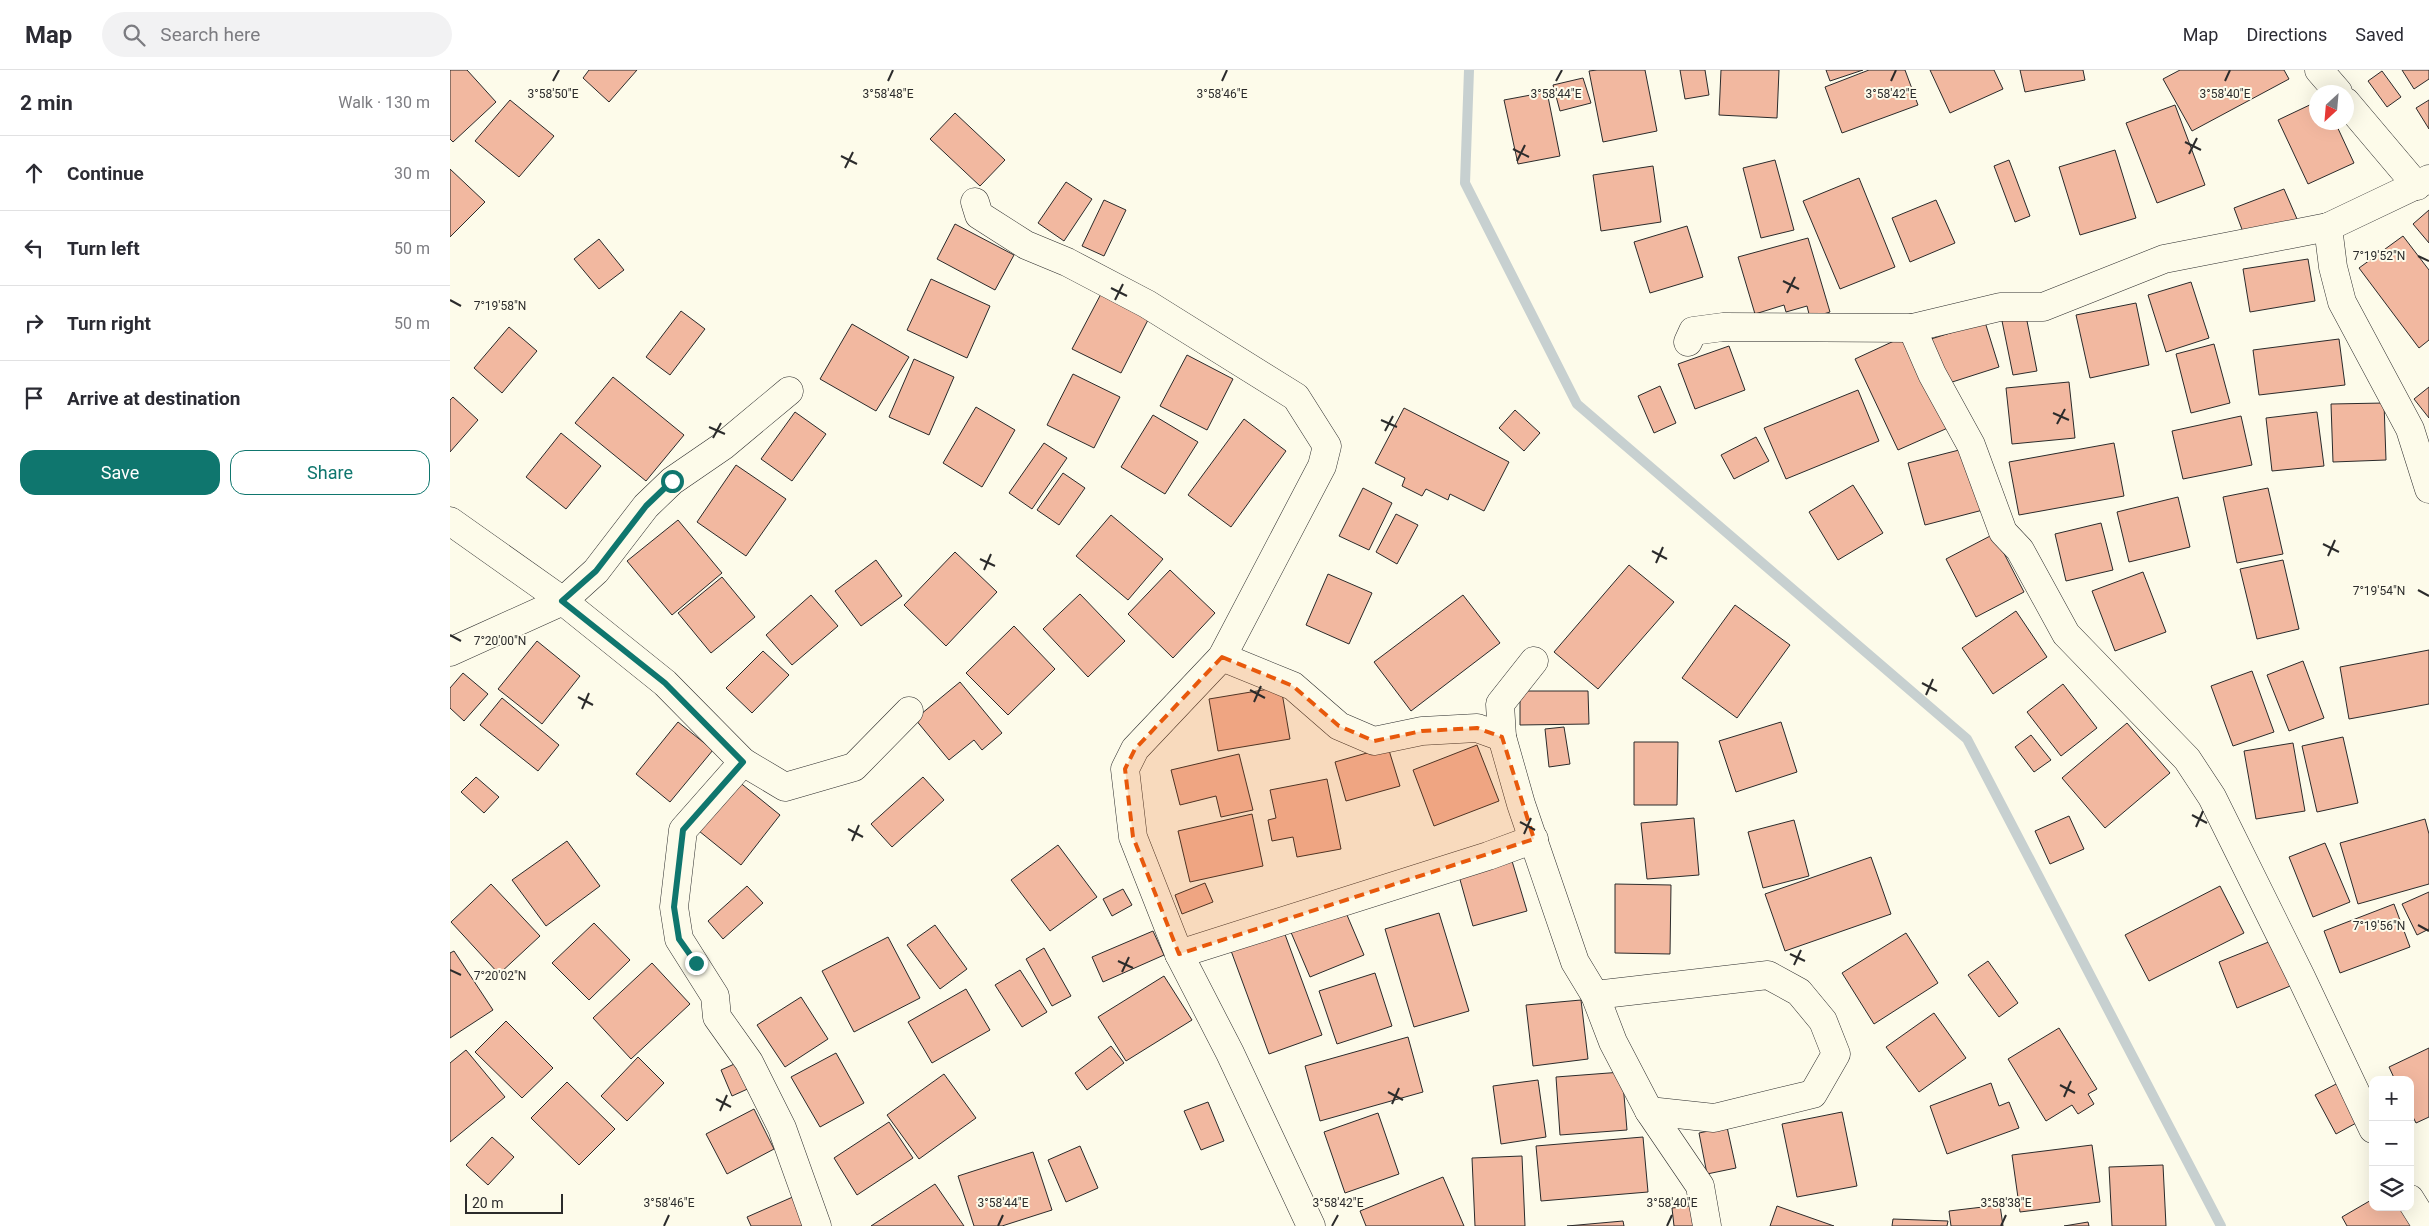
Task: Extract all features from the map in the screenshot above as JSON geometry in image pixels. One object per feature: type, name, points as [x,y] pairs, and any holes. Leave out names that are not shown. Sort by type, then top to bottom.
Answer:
[{"type":"street","points":[[2320,70],[2332,85]]},
{"type":"street","points":[[1688,342],[1693,331],[1723,327],[1912,328],[2000,307],[2043,307],[2164,259],[2328,227],[2423,183],[2354,110]]},
{"type":"street","points":[[975,202],[979,215],[998,228],[1026,245],[1066,262],[1147,304],[1296,397],[1327,446],[1322,466],[1222,657],[1135,749],[1125,769],[1133,837],[1179,954],[1230,1053],[1310,1226]]},
{"type":"street","points":[[2328,227],[2333,267],[2342,302],[2410,429],[2429,488]]},
{"type":"street","points":[[1912,328],[1932,374],[1971,445],[2003,532],[2020,550],[2066,634],[2187,759],[2212,798],[2301,977],[2369,1121]]},
{"type":"street","points":[[450,652],[562,601],[596,571],[646,506],[672,481],[724,446],[790,391]]},
{"type":"street","points":[[450,521],[562,601],[665,683],[743,762],[785,787],[854,767],[909,711]]},
{"type":"street","points":[[1222,657],[1293,686],[1339,726],[1374,741],[1422,731],[1477,728],[1502,737]]},
{"type":"street","points":[[1534,661],[1500,704],[1502,737],[1521,804],[1575,962],[1595,995],[1613,1042],[1650,1111],[1700,1186],[1707,1226]]},
{"type":"street","points":[[743,762],[683,830],[674,907],[679,939],[716,996],[717,1017],[749,1062],[782,1128],[817,1226]]},
{"type":"street","points":[[1179,954],[1488,856],[1534,839]]},
{"type":"street","points":[[1595,995],[1768,975],[1799,992],[1823,1021],[1836,1054],[1813,1094],[1714,1118],[1650,1111]]},
{"type":"street","points":[[2414,1205],[2427,1226]]},
{"type":"highlighted area","points":[[1222,657],[1293,686],[1339,726],[1374,741],[1422,731],[1477,728],[1502,737],[1534,839],[1179,954],[1133,837],[1125,769],[1135,749]]},
{"type":"building","points":[[450,70],[467,70],[496,102],[453,142],[450,139]]},
{"type":"building","points":[[589,70],[637,70],[609,102],[583,78]]},
{"type":"building","points":[[1645,70],[1657,131],[1603,142],[1589,71]]},
{"type":"building","points":[[1680,70],[1705,70],[1709,95],[1685,99]]},
{"type":"building","points":[[1721,70],[1779,70],[1777,118],[1719,115]]},
{"type":"building","points":[[1826,70],[1863,70],[1830,81]]},
{"type":"building","points":[[1869,70],[1905,70],[1918,105],[1842,133],[1825,87]]},
{"type":"building","points":[[1930,70],[1994,70],[2003,89],[1950,113]]},
{"type":"building","points":[[2020,70],[2083,70],[2085,80],[2025,92]]},
{"type":"building","points":[[2180,70],[2284,70],[2289,79],[2192,131],[2163,79]]},
{"type":"building","points":[[2402,70],[2429,70],[2429,79],[2414,89]]},
{"type":"building","points":[[2382,71],[2401,97],[2387,107],[2368,81]]},
{"type":"building","points":[[1583,78],[1591,103],[1560,111],[1553,85]]},
{"type":"building","points":[[1547,92],[1560,156],[1518,164],[1504,100]]},
{"type":"building","points":[[510,100],[554,136],[519,177],[475,141]]},
{"type":"building","points":[[2429,100],[2429,129],[2416,108]]},
{"type":"building","points":[[2175,105],[2205,185],[2157,203],[2126,123]]},
{"type":"building","points":[[2309,105],[2309,130],[2339,130],[2354,163],[2308,184],[2278,120]]},
{"type":"building","points":[[955,113],[1005,160],[980,186],[930,139]]},
{"type":"building","points":[[2115,150],[2136,218],[2080,235],[2059,167]]},
{"type":"building","points":[[1775,160],[1794,230],[1761,238],[1743,168]]},
{"type":"building","points":[[2009,160],[2030,216],[2015,222],[1994,166]]},
{"type":"building","points":[[1653,166],[1661,222],[1601,231],[1593,175]]},
{"type":"building","points":[[450,169],[485,202],[450,237]]},
{"type":"building","points":[[1859,178],[1895,267],[1840,289],[1803,201]]},
{"type":"building","points":[[1066,182],[1092,199],[1064,241],[1038,223]]},
{"type":"building","points":[[2284,189],[2297,219],[2246,240],[2234,208]]},
{"type":"building","points":[[1104,200],[1126,210],[1104,256],[1082,246]]},
{"type":"building","points":[[1936,200],[1955,243],[1910,262],[1892,218]]},
{"type":"building","points":[[2429,210],[2429,243],[2413,224]]},
{"type":"building","points":[[955,224],[1014,255],[995,290],[937,259]]},
{"type":"building","points":[[1687,226],[1703,277],[1650,293],[1634,242]]},
{"type":"building","points":[[2403,236],[2429,270],[2429,340],[2419,348],[2359,268]]},
{"type":"building","points":[[1808,238],[1830,312],[1810,318],[1807,306],[1786,312],[1784,305],[1755,314],[1738,257]]},
{"type":"building","points":[[599,239],[624,270],[599,289],[574,259]]},
{"type":"building","points":[[2308,259],[2315,301],[2250,312],[2243,269]]},
{"type":"building","points":[[931,279],[990,306],[967,358],[907,330]]},
{"type":"building","points":[[2191,282],[2209,338],[2166,352],[2148,295]]},
{"type":"building","points":[[1102,292],[1150,316],[1121,373],[1072,349]]},
{"type":"building","points":[[2136,303],[2149,365],[2090,378],[2076,315]]},
{"type":"building","points":[[681,311],[705,329],[670,375],[646,357]]},
{"type":"building","points":[[2025,311],[2037,371],[2013,375],[2001,316]]},
{"type":"building","points":[[1985,322],[1999,367],[1946,384],[1931,339]]},
{"type":"building","points":[[852,324],[909,357],[876,411],[820,379]]},
{"type":"building","points":[[509,327],[537,351],[502,393],[474,368]]},
{"type":"building","points":[[1907,335],[1950,427],[1898,450],[1855,359]]},
{"type":"building","points":[[2339,339],[2345,385],[2259,395],[2253,350]]},
{"type":"building","points":[[2214,344],[2230,403],[2191,413],[2176,354]]},
{"type":"building","points":[[1729,346],[1745,390],[1695,409],[1678,364]]},
{"type":"building","points":[[1187,355],[1233,379],[1207,430],[1160,406]]},
{"type":"building","points":[[914,359],[954,377],[929,435],[889,417]]},
{"type":"building","points":[[1073,374],[1120,397],[1094,448],[1047,425]]},
{"type":"building","points":[[613,377],[684,435],[646,481],[575,423]]},
{"type":"building","points":[[2069,382],[2075,438],[2012,444],[2006,388]]},
{"type":"building","points":[[1660,386],[1676,423],[1654,433],[1638,396]]},
{"type":"building","points":[[2429,387],[2429,418],[2414,399]]},
{"type":"building","points":[[1858,390],[1879,441],[1786,479],[1764,428]]},
{"type":"building","points":[[453,397],[478,420],[450,452],[450,400]]},
{"type":"building","points":[[2384,403],[2386,460],[2333,462],[2331,404]]},
{"type":"building","points":[[976,407],[1015,430],[982,487],[943,463]]},
{"type":"building","points":[[1404,408],[1509,462],[1484,511],[1450,494],[1448,500],[1426,489],[1422,496],[1402,486],[1405,478],[1375,463]]},
{"type":"building","points":[[1515,410],[1540,433],[1524,451],[1499,428]]},
{"type":"building","points":[[795,412],[826,434],[792,481],[761,459]]},
{"type":"building","points":[[2317,412],[2324,466],[2272,471],[2266,418]]},
{"type":"building","points":[[1153,415],[1198,442],[1165,494],[1121,467]]},
{"type":"building","points":[[2241,416],[2252,465],[2183,479],[2172,431]]},
{"type":"building","points":[[1244,419],[1286,451],[1231,527],[1188,495]]},
{"type":"building","points":[[561,433],[601,466],[566,509],[526,477]]},
{"type":"building","points":[[1756,437],[1769,461],[1734,479],[1721,455]]},
{"type":"building","points":[[1044,443],[1067,458],[1032,509],[1009,493]]},
{"type":"building","points":[[2114,443],[2124,496],[2019,515],[2009,462]]},
{"type":"building","points":[[1967,448],[1983,510],[1925,525],[1908,463]]},
{"type":"building","points":[[736,465],[786,499],[746,556],[697,522]]},
{"type":"building","points":[[1063,473],[1085,488],[1059,525],[1037,510]]},
{"type":"building","points":[[1853,485],[1883,533],[1838,560],[1809,512]]},
{"type":"building","points":[[1363,488],[1392,503],[1369,550],[1339,536]]},
{"type":"building","points":[[2268,488],[2283,554],[2237,563],[2223,497]]},
{"type":"building","points":[[2178,497],[2190,547],[2129,562],[2117,512]]},
{"type":"building","points":[[1396,514],[1418,525],[1397,564],[1376,552]]},
{"type":"building","points":[[1111,515],[1163,559],[1128,600],[1076,556]]},
{"type":"building","points":[[678,520],[722,573],[672,615],[627,561]]},
{"type":"building","points":[[2101,523],[2113,570],[2066,581],[2055,534]]},
{"type":"building","points":[[1994,534],[2024,592],[1976,617],[1946,559]]},
{"type":"building","points":[[955,552],[997,592],[946,646],[904,605]]},
{"type":"building","points":[[876,560],[902,596],[861,626],[835,591]]},
{"type":"building","points":[[2283,560],[2299,629],[2257,639],[2240,569]]},
{"type":"building","points":[[1629,565],[1674,602],[1598,689],[1554,652]]},
{"type":"building","points":[[1170,570],[1215,613],[1173,658],[1128,614]]},
{"type":"building","points":[[2143,572],[2166,632],[2115,651],[2092,591]]},
{"type":"building","points":[[1328,574],[1372,593],[1349,644],[1306,625]]},
{"type":"building","points":[[722,577],[755,617],[711,653],[678,613]]},
{"type":"building","points":[[1080,594],[1125,641],[1088,677],[1043,629]]},
{"type":"building","points":[[811,595],[838,626],[792,665],[766,635]]},
{"type":"building","points":[[1463,595],[1500,643],[1411,711],[1374,662]]},
{"type":"building","points":[[1735,605],[1790,645],[1737,718],[1682,678]]},
{"type":"building","points":[[2016,611],[2047,657],[1993,694],[1962,648]]},
{"type":"building","points":[[1014,626],[1055,669],[1008,715],[966,673]]},
{"type":"building","points":[[537,641],[580,676],[542,724],[498,689]]},
{"type":"building","points":[[2429,650],[2429,704],[2349,719],[2340,667]]},
{"type":"building","points":[[763,651],[789,675],[752,713],[726,688]]},
{"type":"building","points":[[2303,661],[2324,718],[2289,731],[2267,675]]},
{"type":"building","points":[[2252,671],[2274,732],[2233,746],[2211,686]]},
{"type":"building","points":[[463,673],[488,694],[464,721],[450,708],[450,688]]},
{"type":"building","points":[[960,682],[1002,733],[982,750],[974,740],[949,760],[915,719]]},
{"type":"building","points":[[2063,684],[2097,728],[2061,756],[2027,712]]},
{"type":"building","points":[[1281,687],[1290,739],[1218,751],[1209,699]]},
{"type":"building","points":[[1520,691],[1588,691],[1589,724],[1520,725]]},
{"type":"building","points":[[502,698],[559,745],[538,771],[480,725]]},
{"type":"building","points":[[678,722],[713,750],[670,802],[636,774]]},
{"type":"building","points":[[1781,722],[1797,772],[1736,792],[1719,741]]},
{"type":"building","points":[[2127,723],[2170,773],[2105,828],[2062,778]]},
{"type":"building","points":[[1564,727],[1570,764],[1549,767],[1545,729]]},
{"type":"building","points":[[2031,735],[2051,760],[2034,772],[2015,747]]},
{"type":"building","points":[[2343,737],[2358,803],[2317,812],[2302,746]]},
{"type":"building","points":[[1634,742],[1678,742],[1677,805],[1634,805]]},
{"type":"building","points":[[2293,743],[2305,811],[2256,819],[2244,751]]},
{"type":"building","points":[[1477,745],[1499,801],[1434,826],[1413,770]]},
{"type":"building","points":[[1388,747],[1400,786],[1346,801],[1335,762]]},
{"type":"building","points":[[1239,754],[1253,810],[1221,817],[1216,796],[1180,805],[1171,770]]},
{"type":"building","points":[[476,777],[499,797],[484,813],[461,792]]},
{"type":"building","points":[[923,777],[944,800],[892,847],[871,824]]},
{"type":"building","points":[[1327,779],[1341,849],[1297,857],[1293,837],[1272,841],[1268,820],[1276,818],[1270,790]]},
{"type":"building","points":[[738,781],[780,815],[741,865],[699,831]]},
{"type":"building","points":[[1252,814],[1263,866],[1190,882],[1178,831]]},
{"type":"building","points":[[2069,816],[2084,849],[2050,864],[2035,831]]},
{"type":"building","points":[[1694,818],[1699,875],[1647,879],[1641,823]]},
{"type":"building","points":[[2425,819],[2429,834],[2429,884],[2358,904],[2340,843]]},
{"type":"building","points":[[1794,820],[1809,876],[1763,888],[1748,832]]},
{"type":"building","points":[[567,841],[600,886],[546,926],[512,880]]},
{"type":"building","points":[[2325,843],[2350,902],[2313,917],[2289,857]]},
{"type":"building","points":[[1058,845],[1097,897],[1050,931],[1011,880]]},
{"type":"building","points":[[1871,857],[1891,914],[1785,951],[1765,894]]},
{"type":"building","points":[[1512,861],[1527,911],[1473,926],[1459,876]]},
{"type":"building","points":[[1205,883],[1213,902],[1182,914],[1175,895]]},
{"type":"building","points":[[491,884],[540,936],[499,974],[451,922]]},
{"type":"building","points":[[1615,884],[1671,885],[1670,954],[1615,953]]},
{"type":"building","points":[[747,886],[763,903],[723,939],[708,921]]},
{"type":"building","points":[[2220,886],[2244,933],[2149,981],[2125,935]]},
{"type":"building","points":[[1123,889],[1132,905],[1112,916],[1103,899]]},
{"type":"building","points":[[2429,892],[2429,929],[2417,935],[2402,904]]},
{"type":"building","points":[[2394,904],[2410,947],[2340,973],[2324,931]]},
{"type":"building","points":[[1344,908],[1364,955],[1310,977],[1290,930]]},
{"type":"building","points":[[1439,913],[1469,1011],[1414,1027],[1385,929]]},
{"type":"building","points":[[594,923],[630,960],[589,1000],[552,963]]},
{"type":"building","points":[[935,925],[967,969],[940,989],[907,945]]},
{"type":"building","points":[[1283,929],[1322,1035],[1269,1054],[1230,948]]},
{"type":"building","points":[[1153,931],[1164,955],[1103,982],[1092,957]]},
{"type":"building","points":[[1906,933],[1938,983],[1874,1024],[1842,973]]},
{"type":"building","points":[[888,937],[920,998],[854,1032],[822,971]]},
{"type":"building","points":[[2276,939],[2295,984],[2237,1008],[2219,962]]},
{"type":"building","points":[[1044,948],[1071,996],[1052,1006],[1026,959]]},
{"type":"building","points":[[454,951],[493,1010],[450,1038],[450,953]]},
{"type":"building","points":[[1988,961],[2018,1003],[1999,1017],[1968,975]]},
{"type":"building","points":[[652,963],[690,1004],[631,1059],[593,1018]]},
{"type":"building","points":[[1020,970],[1047,1012],[1022,1027],[995,985]]},
{"type":"building","points":[[1375,973],[1392,1026],[1337,1044],[1319,991]]},
{"type":"building","points":[[1164,976],[1192,1020],[1126,1061],[1098,1017]]},
{"type":"building","points":[[966,989],[990,1030],[932,1063],[908,1022]]},
{"type":"building","points":[[801,997],[828,1039],[785,1067],[757,1025]]},
{"type":"building","points":[[1581,1000],[1588,1059],[1533,1066],[1526,1005]]},
{"type":"building","points":[[1934,1013],[1966,1058],[1919,1092],[1886,1047]]},
{"type":"building","points":[[506,1021],[553,1068],[522,1098],[475,1052]]},
{"type":"building","points":[[2059,1028],[2097,1089],[2088,1094],[2094,1104],[2078,1114],[2072,1105],[2046,1121],[2008,1059]]},
{"type":"building","points":[[1408,1037],[1423,1092],[1320,1121],[1305,1066]]},
{"type":"building","points":[[1111,1046],[1124,1063],[1087,1090],[1075,1073]]},
{"type":"building","points":[[2429,1048],[2429,1117],[2416,1123],[2414,1119],[2414,1076],[2393,1076],[2389,1067]]},
{"type":"building","points":[[466,1050],[505,1097],[450,1142],[450,1063]]},
{"type":"building","points":[[836,1053],[864,1103],[820,1127],[791,1077]]},
{"type":"building","points":[[638,1057],[664,1083],[627,1121],[601,1096]]},
{"type":"building","points":[[741,1061],[752,1087],[732,1096],[721,1070]]},
{"type":"building","points":[[1622,1072],[1627,1130],[1560,1135],[1556,1077]]},
{"type":"building","points":[[944,1074],[976,1118],[919,1159],[887,1115]]},
{"type":"building","points":[[1538,1080],[1546,1137],[1501,1144],[1493,1086]]},
{"type":"building","points":[[567,1082],[615,1129],[579,1165],[531,1118]]},
{"type":"building","points":[[1991,1083],[1999,1106],[2009,1102],[2019,1128],[1947,1154],[1930,1106]]},
{"type":"building","points":[[2338,1083],[2358,1122],[2336,1134],[2315,1095]]},
{"type":"building","points":[[1208,1102],[1224,1141],[1201,1150],[1184,1111]]},
{"type":"building","points":[[754,1109],[774,1149],[727,1174],[706,1134]]},
{"type":"building","points":[[1842,1112],[1857,1186],[1797,1197],[1782,1124]]},
{"type":"building","points":[[1378,1113],[1399,1174],[1345,1193],[1324,1132]]},
{"type":"building","points":[[889,1122],[913,1158],[857,1195],[834,1158]]},
{"type":"building","points":[[1727,1127],[1736,1168],[1707,1174],[1699,1133]]},
{"type":"building","points":[[492,1137],[514,1157],[488,1185],[466,1165]]},
{"type":"building","points":[[1643,1137],[1648,1192],[1541,1201],[1536,1146]]},
{"type":"building","points":[[2092,1145],[2100,1202],[2020,1212],[2012,1155]]},
{"type":"building","points":[[1080,1146],[1098,1188],[1066,1202],[1048,1160]]},
{"type":"building","points":[[1033,1152],[1052,1210],[1002,1226],[974,1226],[958,1176]]},
{"type":"building","points":[[1522,1156],[1525,1226],[1475,1226],[1472,1158]]},
{"type":"building","points":[[2163,1165],[2166,1226],[2112,1226],[2109,1167]]},
{"type":"building","points":[[1443,1177],[1464,1226],[1366,1226],[1360,1211]]},
{"type":"building","points":[[935,1184],[964,1226],[871,1226]]},
{"type":"building","points":[[795,1196],[809,1226],[751,1226],[747,1217]]},
{"type":"building","points":[[2369,1201],[2369,1211],[2407,1211],[2416,1226],[2347,1226],[2342,1217]]},
{"type":"building","points":[[1698,1205],[1700,1226],[1674,1226],[1672,1208]]},
{"type":"building","points":[[2000,1205],[2003,1226],[1951,1226],[1949,1211]]},
{"type":"building","points":[[1777,1206],[1834,1226],[1770,1226]]},
{"type":"building","points":[[1893,1219],[1948,1221],[1947,1226],[1892,1226]]},
{"type":"building","points":[[1623,1221],[1624,1226],[1567,1226]]},
{"type":"building","points":[[2088,1222],[2089,1226],[2064,1226]]},
{"type":"waterway","points":[[1469,70],[1465,183],[1577,404],[1967,739],[2221,1226]]},
{"type":"route","points":[[672,481],[646,506],[596,571],[562,601],[665,683],[743,762],[683,830],[674,907],[679,939],[696,963]]}]
